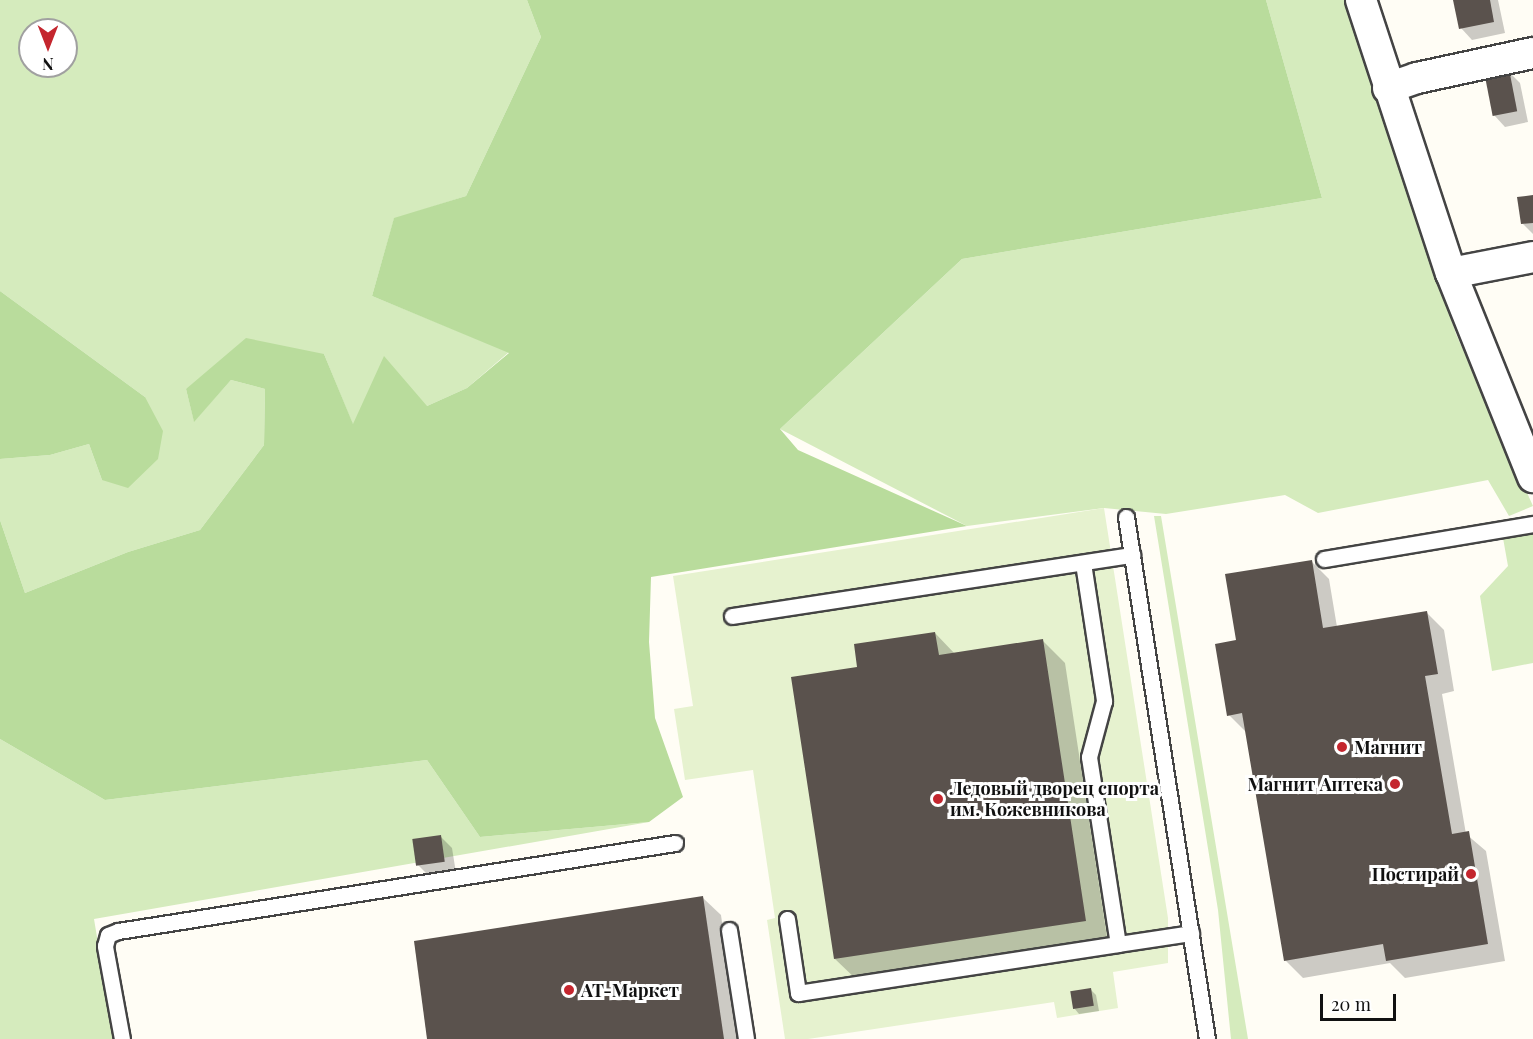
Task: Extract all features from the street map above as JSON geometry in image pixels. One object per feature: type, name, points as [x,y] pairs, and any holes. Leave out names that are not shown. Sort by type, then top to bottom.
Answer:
[{"type":"street","points":[[1361,0],[1388,88],[1451,273],[1532,471]]},
{"type":"street","points":[[1388,88],[1417,78],[1533,53]]},
{"type":"street","points":[[1451,273],[1533,257]]},
{"type":"lane","points":[[1126,517],[1207,1039]]},
{"type":"lane","points":[[1324,559],[1533,524]]},
{"type":"lane","points":[[732,616],[1132,555]]},
{"type":"lane","points":[[1083,563],[1104,701],[1089,757],[1118,944]]},
{"type":"lane","points":[[122,1039],[105,946],[108,936],[118,931],[675,843]]},
{"type":"lane","points":[[787,919],[798,993],[1191,933]]},
{"type":"lane","points":[[729,930],[746,1039]]},
{"type":"green space","points":[[0,0],[527,0],[541,37],[466,196],[394,219],[372,296],[509,352],[467,388],[427,406],[353,425],[324,354],[186,389],[194,421],[231,380],[265,389],[264,445],[200,530],[128,552],[25,593],[0,520],[0,459],[50,455],[89,444],[102,480],[145,397],[0,291]]},
{"type":"green space","points":[[527,0],[1266,0],[1322,198],[962,259],[780,429],[798,450],[967,526],[651,577],[649,642],[655,718],[683,797],[649,822],[480,837],[427,760],[105,800],[0,739],[0,520],[25,593],[128,552],[200,530],[264,445],[265,389],[231,380],[194,422],[186,389],[246,338],[324,354],[353,424],[384,356],[427,406],[467,388],[509,353],[372,296],[394,218],[466,196],[541,37]]},
{"type":"green space","points":[[1266,0],[1351,0],[1456,334],[1533,506],[1509,516],[1488,480],[1318,513],[1285,495],[1166,514],[1104,508],[967,526],[780,429],[962,259],[1322,198]]},
{"type":"green space","points":[[0,291],[145,397],[163,431],[158,459],[128,488],[102,480],[89,444],[50,455],[0,459]]},
{"type":"green space","points":[[1104,508],[1168,918],[1168,963],[1113,972],[1118,1008],[1057,1018],[1054,1002],[808,1039],[785,1039],[767,920],[775,918],[753,770],[685,780],[674,709],[693,706],[673,576]]},
{"type":"green space","points":[[1154,516],[1161,516],[1248,1039],[1231,1039],[1218,910]]},
{"type":"green space","points":[[1533,533],[1533,663],[1492,671],[1480,596],[1508,566],[1503,538]]},
{"type":"green space","points":[[0,739],[105,800],[427,760],[480,837],[649,822],[94,919],[114,1039],[0,1039]]},
{"type":"building","points":[[1453,0],[1490,0],[1494,22],[1459,29]]},
{"type":"building","points":[[1509,69],[1517,111],[1493,116],[1484,74]]},
{"type":"building","points":[[1533,195],[1533,223],[1521,224],[1517,197]]},
{"type":"building","name":"Магнит","points":[[1312,560],[1323,628],[1427,611],[1438,674],[1425,676],[1452,834],[1469,831],[1488,944],[1386,961],[1383,944],[1284,961],[1242,713],[1227,716],[1215,644],[1236,640],[1225,574]]},
{"type":"building","name":"Ледовый дворец спорта им. Кожевникова","points":[[935,632],[939,655],[1043,639],[1086,921],[834,959],[791,677],[857,667],[854,644]]},
{"type":"building","points":[[441,835],[445,862],[416,866],[412,839]]},
{"type":"building","name":"АТ-Маркет","points":[[703,896],[724,1039],[427,1039],[414,941]]},
{"type":"building","points":[[1091,988],[1094,1006],[1073,1009],[1070,991]]},
{"type":"place","name":"Магнит","points":[[1342,747]]},
{"type":"place","name":"Магнит Аптека","points":[[1395,784]]},
{"type":"place","name":"Ледовый дворец спорта им. Кожевникова","points":[[938,799]]},
{"type":"place","name":"Постирай","points":[[1471,874]]},
{"type":"place","name":"АТ-Маркет","points":[[569,990]]}]
